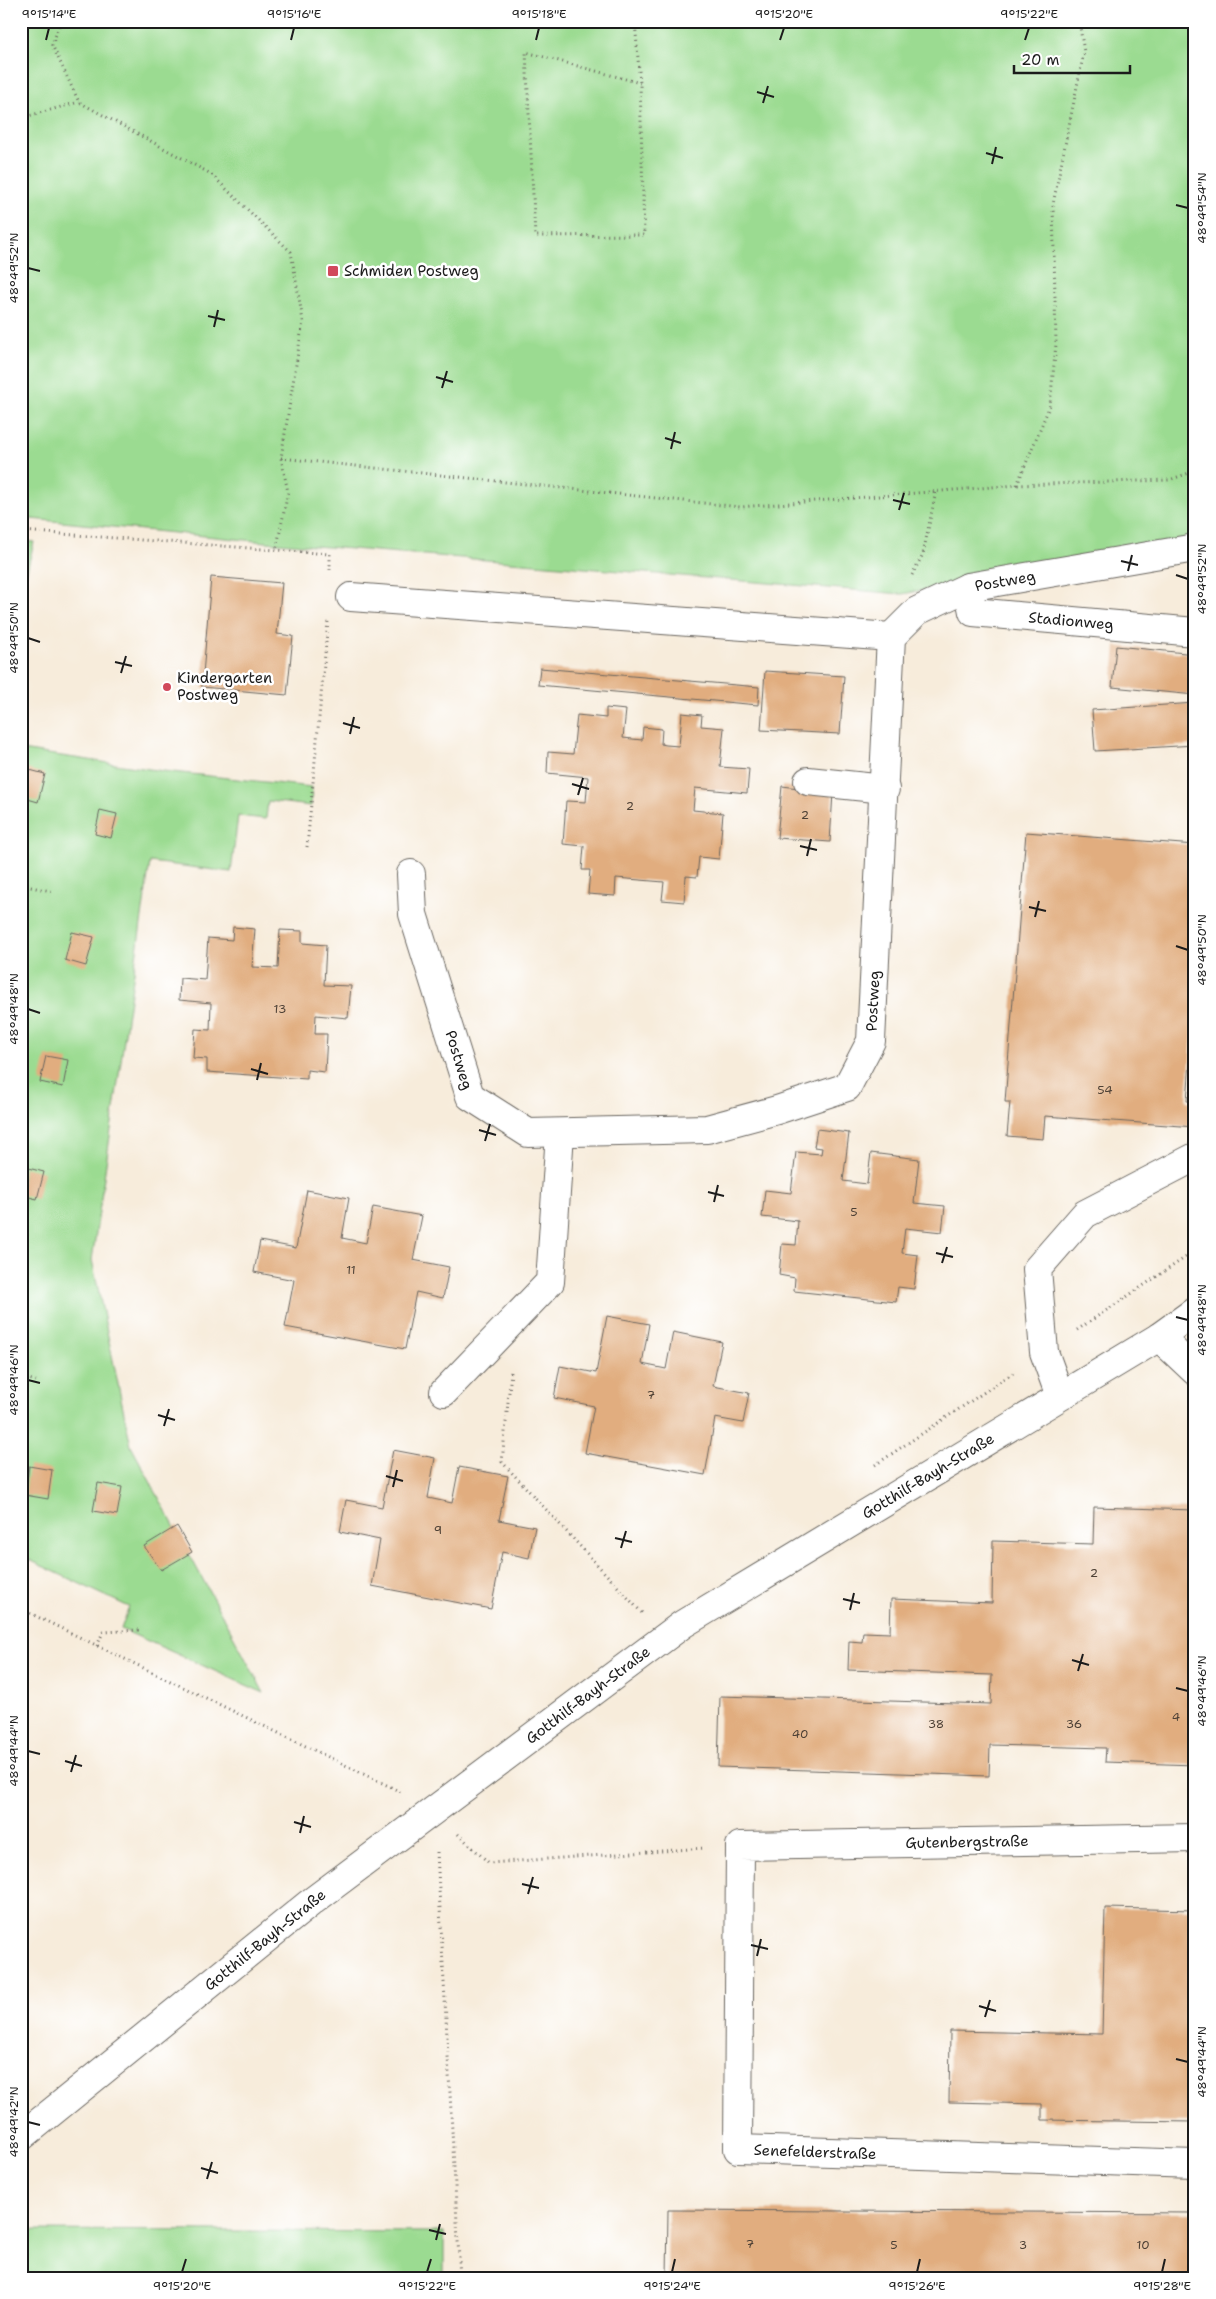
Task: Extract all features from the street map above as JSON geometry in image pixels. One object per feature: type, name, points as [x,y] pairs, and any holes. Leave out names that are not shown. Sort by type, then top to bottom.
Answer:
[{"type":"street","name":"Postweg","points":[[411,874],[413,914],[470,1096],[528,1134],[707,1129],[847,1088],[871,1041],[885,789],[891,636],[917,612],[968,587],[1195,548]]},
{"type":"street","name":"Stadionweg","points":[[968,587],[973,612],[1195,632]]},
{"type":"street","points":[[340,596],[891,636]]},
{"type":"street","points":[[808,781],[885,789]]},
{"type":"street","points":[[444,1392],[550,1282],[560,1133]]},
{"type":"street","points":[[1060,1396],[1044,1352],[1037,1269],[1085,1214],[1195,1157]]},
{"type":"street","name":"Gotthilf-Bayh-Straße","points":[[21,2138],[310,1904],[683,1624],[1160,1337],[1195,1311]]},
{"type":"street","points":[[1160,1337],[1195,1371]]},
{"type":"street","name":"Gutenbergstraße","points":[[740,1846],[1195,1838]]},
{"type":"street","name":"Senefelderstraße","points":[[740,1846],[738,2149],[1195,2164]]},
{"type":"path","points":[[61,21],[52,45],[79,102],[211,174],[291,252],[303,322],[281,458],[288,492],[276,551]]},
{"type":"path","points":[[635,21],[640,83],[644,235],[535,236],[526,52],[640,83]]},
{"type":"path","points":[[1017,485],[1050,405],[1056,344],[1053,204],[1084,52],[1079,21]]},
{"type":"path","points":[[21,118],[79,102]]},
{"type":"path","points":[[281,458],[740,507],[1017,485],[1170,480],[1195,471]]},
{"type":"path","points":[[912,576],[923,554],[936,491]]},
{"type":"path","points":[[21,530],[330,554],[340,596],[307,847]]},
{"type":"path","points":[[21,885],[51,891]]},
{"type":"path","points":[[516,1317],[502,1462],[632,1603]]},
{"type":"path","points":[[21,1377],[36,1381]]},
{"type":"path","points":[[21,1609],[400,1791],[435,1811],[489,1863],[740,1846]]},
{"type":"path","points":[[97,1646],[103,1632],[139,1630]]},
{"type":"path","points":[[435,1811],[460,2278]]},
{"type":"green space","points":[[21,21],[1195,21],[1195,542],[902,594],[266,542],[21,518]]},
{"type":"green space","points":[[21,541],[34,542],[21,595]]},
{"type":"green space","points":[[21,750],[163,771],[312,787],[311,806],[268,801],[266,819],[238,816],[231,872],[150,862],[92,1260],[131,1446],[264,1693],[121,1629],[129,1607],[21,1556]]},
{"type":"green space","points":[[21,2230],[444,2232],[444,2278],[21,2278]]},
{"type":"building","points":[[211,577],[282,583],[277,634],[293,636],[287,695],[202,687]]},
{"type":"building","points":[[1116,646],[1195,654],[1195,695],[1112,687]]},
{"type":"building","points":[[540,668],[759,687],[758,705],[538,685]]},
{"type":"building","points":[[765,671],[844,676],[840,734],[761,730]]},
{"type":"building","points":[[1195,703],[1195,745],[1095,751],[1092,710]]},
{"type":"building","points":[[606,708],[626,710],[623,738],[642,740],[643,727],[662,729],[661,744],[679,746],[682,713],[702,715],[701,726],[724,728],[720,767],[749,769],[747,793],[695,788],[693,810],[723,813],[719,859],[699,857],[697,877],[686,876],[684,902],[662,900],[664,882],[616,878],[615,896],[588,894],[590,870],[582,870],[584,846],[563,844],[566,801],[586,802],[588,777],[547,773],[548,752],[573,754],[577,715],[606,718]]},
{"type":"building","points":[[22,768],[45,774],[38,802],[21,797]]},
{"type":"building","points":[[782,786],[833,792],[830,842],[777,838]]},
{"type":"building","points":[[100,810],[117,814],[111,838],[95,834]]},
{"type":"building","points":[[1026,832],[1195,845],[1195,998],[1187,1101],[1195,1102],[1195,1127],[1045,1116],[1043,1139],[1007,1136],[1010,1102],[1005,1102]]},
{"type":"building","points":[[233,927],[255,929],[252,967],[278,968],[280,930],[302,931],[302,943],[326,945],[324,985],[351,986],[348,1018],[316,1015],[315,1034],[327,1034],[325,1072],[307,1070],[307,1079],[207,1072],[207,1059],[193,1058],[195,1029],[210,1030],[211,1003],[179,1000],[180,978],[205,980],[208,938],[232,940]]},
{"type":"building","points":[[72,932],[94,937],[86,966],[65,960]]},
{"type":"building","points":[[46,1056],[68,1060],[63,1087],[40,1082]]},
{"type":"building","points":[[817,1129],[849,1133],[843,1181],[867,1184],[871,1153],[919,1159],[914,1203],[945,1206],[942,1232],[905,1228],[902,1253],[918,1255],[914,1289],[898,1287],[896,1302],[794,1291],[795,1278],[779,1275],[782,1244],[796,1245],[798,1221],[762,1217],[765,1190],[791,1193],[796,1152],[821,1154],[822,1148],[814,1147]]},
{"type":"building","points":[[24,1167],[44,1172],[37,1199],[21,1195]]},
{"type":"building","points":[[307,1190],[349,1198],[342,1238],[366,1243],[373,1207],[422,1216],[413,1260],[449,1267],[443,1298],[416,1292],[405,1349],[285,1327],[294,1280],[254,1272],[260,1241],[296,1248]]},
{"type":"building","points":[[607,1316],[649,1324],[642,1364],[666,1369],[673,1332],[722,1342],[713,1386],[749,1393],[743,1423],[715,1418],[705,1475],[585,1453],[594,1406],[554,1398],[560,1366],[596,1373]]},
{"type":"building","points":[[393,1450],[435,1458],[428,1498],[452,1503],[459,1467],[508,1476],[499,1520],[535,1527],[529,1558],[502,1552],[491,1609],[372,1586],[380,1540],[340,1532],[346,1500],[382,1507]]},
{"type":"building","points":[[29,1466],[52,1470],[48,1499],[25,1495]]},
{"type":"building","points":[[98,1483],[122,1487],[117,1515],[93,1511]]},
{"type":"building","points":[[1094,1507],[1195,1510],[1195,1765],[1105,1762],[1106,1748],[990,1745],[989,1776],[718,1767],[720,1696],[991,1704],[992,1675],[848,1670],[849,1641],[862,1642],[863,1632],[890,1633],[891,1599],[992,1603],[993,1541],[1093,1544]]},
{"type":"building","points":[[177,1526],[192,1552],[161,1570],[144,1546]]},
{"type":"building","points":[[1105,1908],[1195,1910],[1195,2122],[1042,2120],[1042,2104],[949,2102],[950,2031],[1102,2034]]},
{"type":"building","points":[[668,2210],[1195,2213],[1195,2278],[667,2278]]},
{"type":"place","name":"Schmiden Postweg","points":[[333,271]]},
{"type":"place","name":"Kindergarten Postweg","points":[[167,687]]}]
